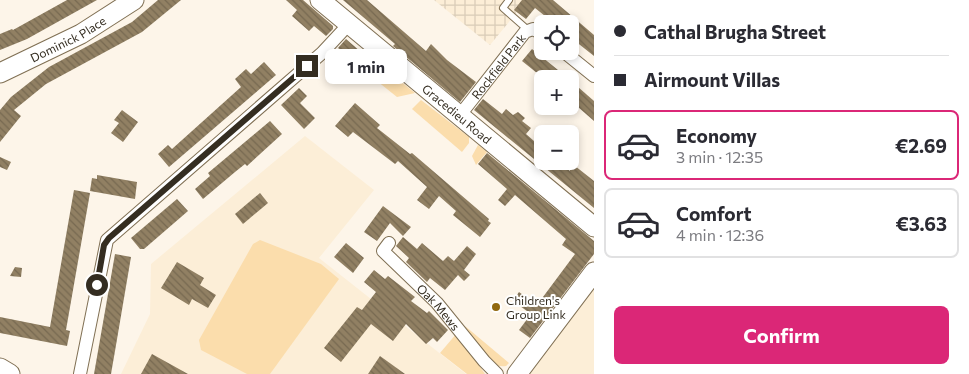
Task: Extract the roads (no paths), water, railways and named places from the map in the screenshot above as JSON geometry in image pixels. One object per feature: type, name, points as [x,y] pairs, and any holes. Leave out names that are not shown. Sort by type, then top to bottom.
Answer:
[{"type":"street","name":"Dominick Place","points":[[0,73],[81,34],[134,0]]},
{"type":"street","name":"Gracedieu Road","points":[[320,0],[460,114],[594,227]]},
{"type":"street","points":[[80,374],[105,242],[177,177],[322,53],[349,24]]},
{"type":"street","name":"Rockfield Park","points":[[460,114],[528,30],[534,30]]},
{"type":"street","points":[[574,60],[594,76]]},
{"type":"street","name":"Oak Mews","points":[[389,243],[383,251],[437,303],[484,361],[497,374]]},
{"type":"street","points":[[517,374],[594,272]]},
{"type":"street","points":[[0,368],[10,374]]},
{"type":"lane","points":[[509,0],[503,8],[528,30]]},
{"type":"place","name":"Children's Group Link","points":[[496,307]]}]
